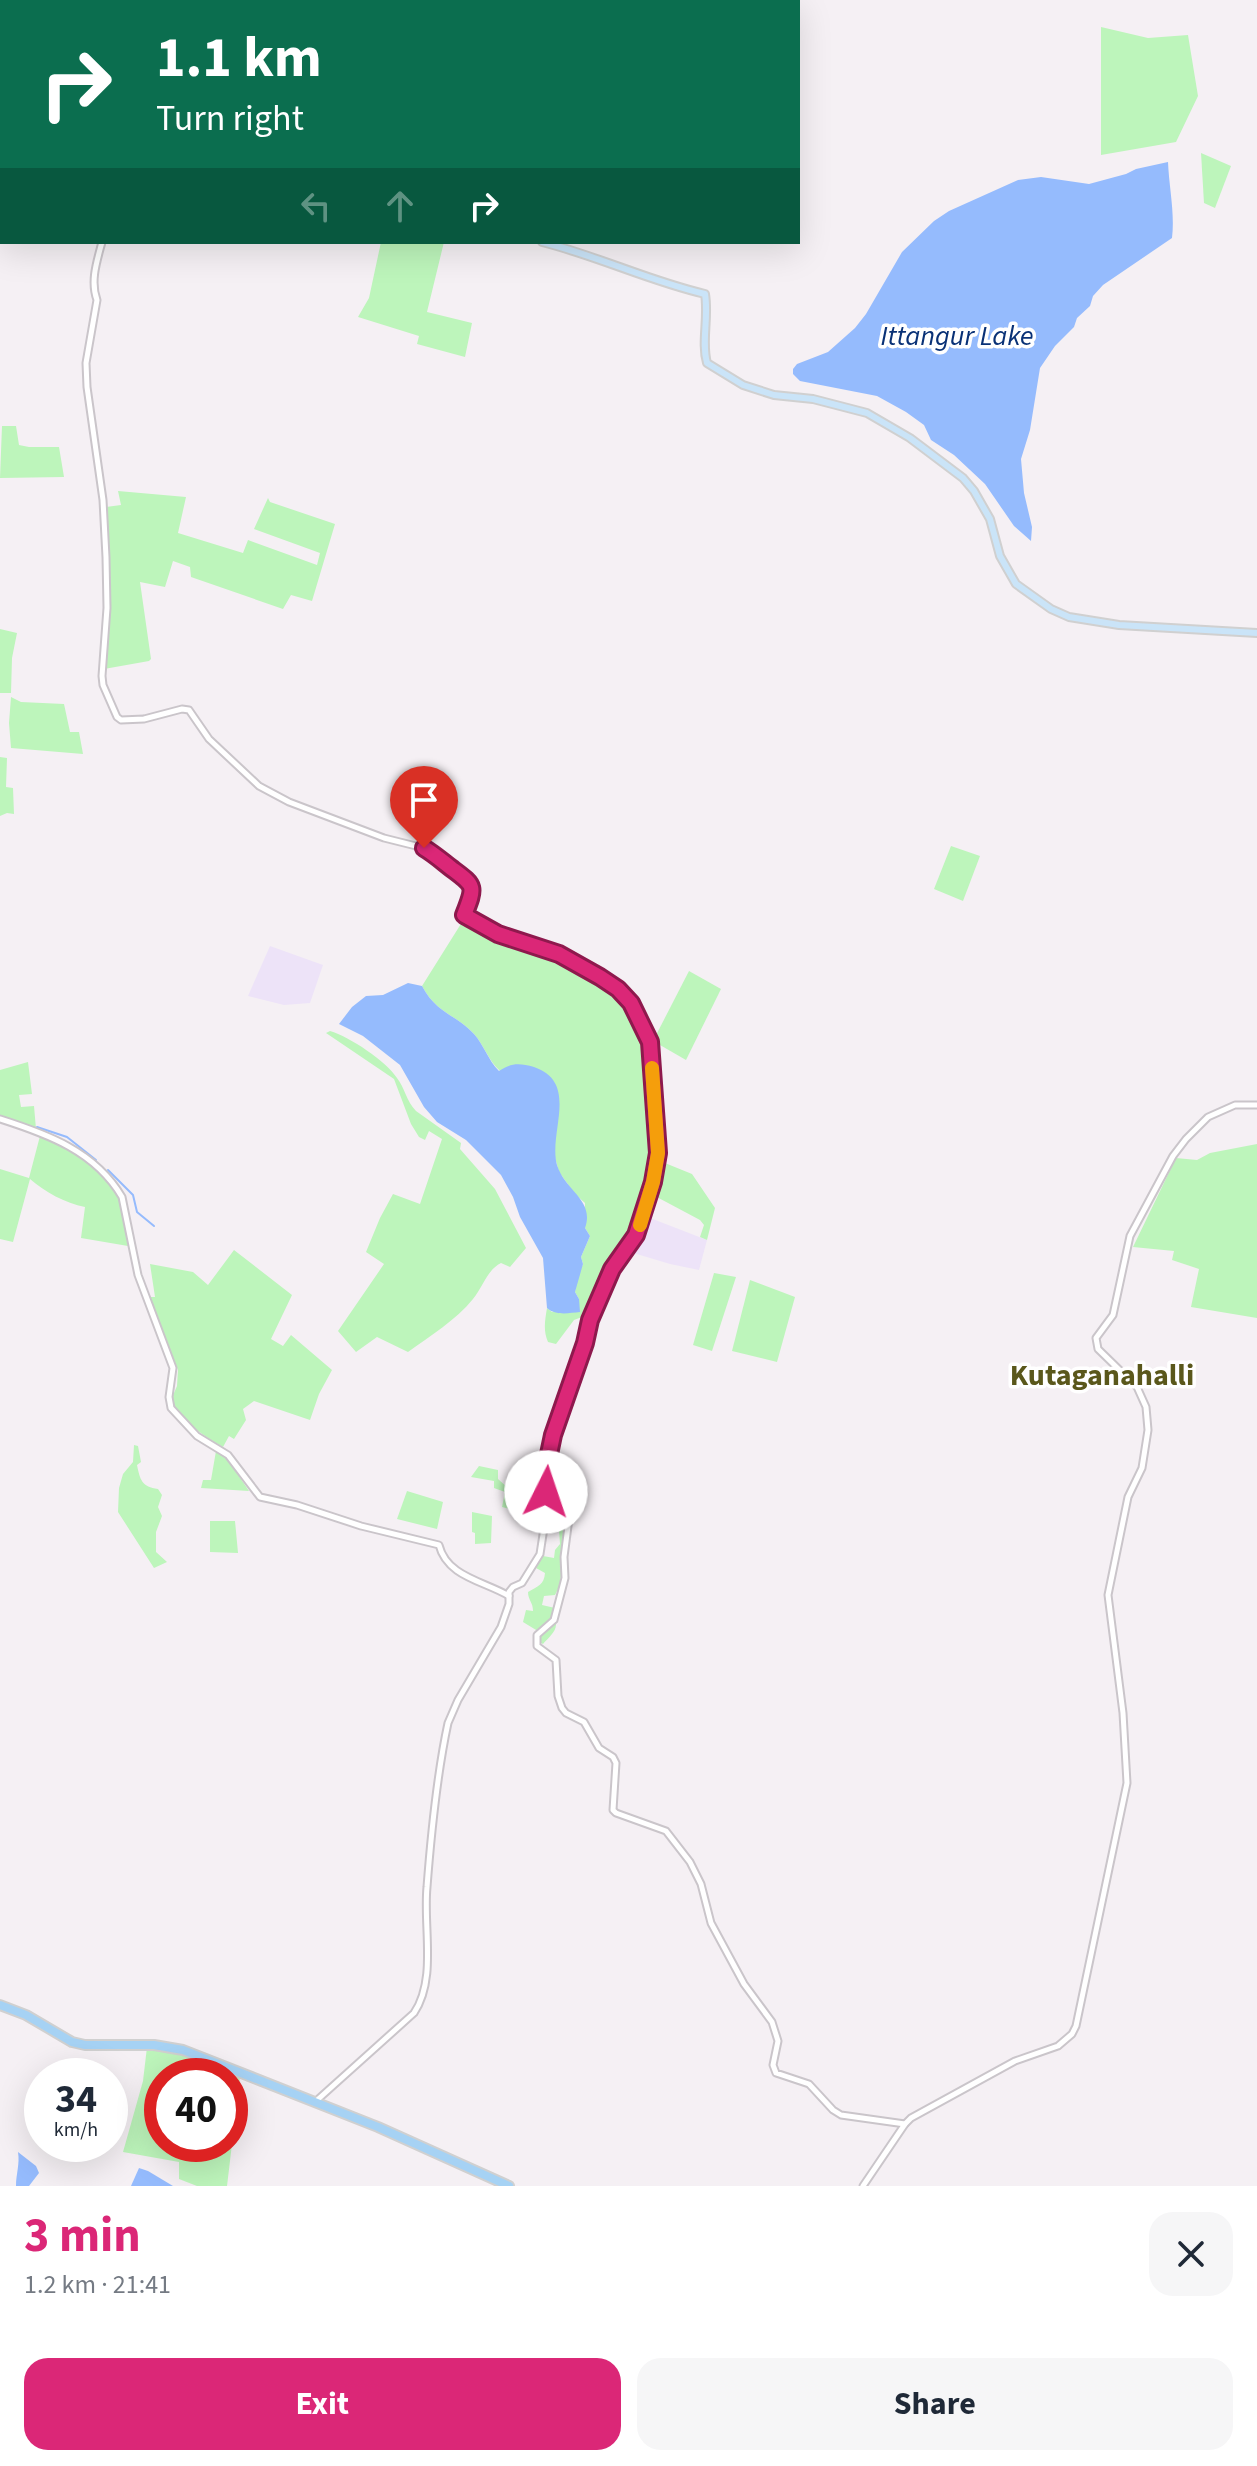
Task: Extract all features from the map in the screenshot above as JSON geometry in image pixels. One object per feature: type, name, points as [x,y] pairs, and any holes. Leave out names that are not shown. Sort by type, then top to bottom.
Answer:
[{"type":"highway","points":[[0,2005],[26,2015],[72,2042],[95,2046],[154,2045],[183,2050],[386,2130],[509,2186]]},
{"type":"main road","points":[[550,244],[582,252],[666,285],[705,294],[708,317],[704,353],[707,363],[720,373],[743,385],[774,395],[813,399],[867,413],[910,438],[963,478],[974,491],[985,508],[1000,556],[1016,584],[1051,609],[1069,617],[1119,625],[1257,633]]},
{"type":"street","points":[[101,244],[95,269],[94,292],[97,300],[86,363],[106,557],[107,608],[102,676],[114,712],[121,720],[137,720],[189,710],[209,739],[259,786],[289,802],[384,838],[424,848],[438,856],[466,878],[471,886],[472,895],[464,915],[498,934],[559,954],[600,977],[631,1003],[649,1036],[658,1153],[653,1182],[636,1235],[612,1269],[590,1320],[553,1435],[543,1483],[551,1497],[570,1511],[565,1572],[554,1620],[537,1635],[537,1646],[556,1660],[558,1696],[562,1708],[584,1722],[599,1748],[616,1763],[613,1810],[666,1831],[690,1862],[701,1884],[711,1923],[744,1984],[777,2033],[773,2065],[776,2073],[809,2084],[841,2115],[905,2124]]},
{"type":"street","points":[[863,2186],[905,2124],[921,2112],[1015,2061],[1058,2046],[1076,2026],[1125,1799],[1127,1768],[1123,1713],[1108,1595],[1128,1497],[1142,1468],[1148,1430],[1146,1407],[1137,1387],[1098,1349],[1096,1338],[1113,1315],[1130,1236],[1173,1156],[1208,1117],[1235,1105],[1257,1105]]},
{"type":"street","points":[[0,1119],[67,1144],[100,1167],[116,1187],[122,1197],[141,1284],[173,1368],[169,1397],[171,1408],[197,1436],[233,1461],[260,1497],[439,1545],[442,1556],[453,1568],[509,1596]]},
{"type":"street","points":[[315,2102],[414,2013],[422,2000],[427,1973],[427,1887],[448,1723],[501,1627],[513,1587],[522,1583],[540,1554],[551,1497]]},
{"type":"shaded area","points":[[270,946],[323,965],[310,1003],[284,1005],[248,996]]},
{"type":"shaded area","points":[[645,1216],[707,1240],[699,1270],[630,1252]]},
{"type":"green space","points":[[1101,27],[1148,38],[1188,35],[1198,96],[1176,142],[1101,155]]},
{"type":"green space","points":[[1201,153],[1231,166],[1215,208],[1204,203]]},
{"type":"green space","points":[[381,244],[444,244],[427,312],[472,323],[465,357],[417,344],[419,336],[358,317],[369,298]]},
{"type":"green space","points":[[2,426],[16,426],[19,445],[59,447],[64,477],[0,478]]},
{"type":"green space","points":[[118,491],[186,497],[178,533],[243,553],[248,540],[317,565],[320,553],[254,529],[268,498],[270,502],[335,524],[312,601],[291,595],[283,609],[191,577],[190,567],[173,561],[165,587],[140,582],[151,659],[104,669],[110,602],[106,507],[121,505]]},
{"type":"green space","points":[[0,629],[17,633],[12,658],[11,693],[0,693]]},
{"type":"green space","points":[[11,697],[21,702],[64,704],[70,732],[79,732],[83,754],[11,748]]},
{"type":"green space","points":[[0,757],[7,758],[6,787],[13,788],[14,814],[0,816]]},
{"type":"green space","points":[[951,846],[980,856],[963,901],[934,889]]},
{"type":"green space","points":[[464,919],[488,933],[559,957],[618,993],[630,1005],[646,1054],[654,1153],[650,1183],[634,1231],[603,1280],[590,1314],[574,1320],[556,1344],[548,1342],[546,1338],[547,1308],[552,1312],[579,1299],[575,1292],[576,1281],[590,1236],[585,1228],[585,1203],[559,1172],[554,1154],[477,1038],[440,1008],[422,986]]},
{"type":"green space","points":[[689,971],[721,989],[686,1060],[653,1041]]},
{"type":"green space","points":[[330,1031],[357,1044],[385,1064],[400,1082],[416,1111],[461,1143],[460,1149],[495,1189],[526,1248],[510,1267],[501,1263],[496,1266],[466,1307],[408,1352],[377,1337],[356,1352],[338,1331],[384,1264],[366,1252],[393,1194],[420,1204],[442,1139],[429,1131],[425,1140],[419,1137],[394,1079],[326,1033]]},
{"type":"green space","points":[[28,1062],[32,1094],[19,1095],[21,1107],[34,1106],[36,1129],[0,1117],[0,1070]]},
{"type":"green space","points":[[40,1136],[82,1157],[110,1181],[121,1203],[128,1246],[81,1238],[85,1207],[56,1196],[30,1179],[13,1242],[0,1239],[0,1169],[29,1178]]},
{"type":"green space","points":[[1257,1144],[1257,1318],[1191,1307],[1199,1269],[1172,1260],[1174,1251],[1133,1247],[1176,1158],[1197,1160],[1210,1153]]},
{"type":"green space","points":[[660,1161],[692,1174],[715,1208],[707,1240],[700,1237],[704,1225],[700,1220],[653,1195]]},
{"type":"green space","points":[[234,1250],[292,1295],[271,1339],[283,1346],[291,1335],[332,1370],[310,1420],[254,1401],[243,1409],[246,1420],[234,1439],[229,1436],[223,1447],[194,1427],[171,1400],[177,1386],[178,1370],[150,1297],[155,1297],[150,1264],[193,1272],[208,1285]]},
{"type":"green space","points":[[714,1273],[736,1277],[712,1351],[693,1345]]},
{"type":"green space","points":[[750,1280],[795,1297],[777,1362],[732,1351]]},
{"type":"green space","points":[[134,1445],[138,1446],[141,1462],[137,1465],[141,1479],[162,1495],[158,1507],[162,1516],[156,1532],[156,1552],[167,1562],[154,1568],[118,1512],[119,1488],[123,1474],[133,1462]]},
{"type":"green space","points":[[216,1451],[228,1460],[249,1491],[201,1488],[203,1480],[211,1480]]},
{"type":"green space","points":[[479,1466],[498,1470],[498,1479],[507,1487],[514,1488],[517,1478],[524,1480],[521,1497],[509,1496],[507,1504],[511,1506],[510,1509],[502,1507],[505,1492],[494,1488],[494,1481],[471,1477]]},
{"type":"green space","points":[[534,1485],[539,1486],[567,1513],[560,1585],[555,1595],[544,1596],[542,1605],[555,1608],[556,1628],[543,1644],[539,1642],[541,1633],[523,1622],[526,1610],[533,1611],[528,1592],[543,1580],[545,1573],[536,1568],[543,1556],[554,1558],[560,1544],[558,1517],[547,1515],[549,1501],[535,1498],[529,1493]]},
{"type":"green space","points":[[407,1491],[443,1502],[437,1529],[397,1519]]},
{"type":"green space","points":[[472,1512],[492,1516],[491,1543],[475,1544]]},
{"type":"green space","points":[[210,1521],[235,1521],[238,1553],[210,1552]]},
{"type":"green space","points":[[147,2047],[193,2058],[146,2058]]},
{"type":"green space","points":[[144,2072],[144,2156],[128,2153],[128,2134]]},
{"type":"green space","points":[[179,2162],[230,2162],[227,2186],[197,2186],[179,2179]]},
{"type":"water","name":"Ittangur Lake","points":[[1168,162],[1172,238],[1103,285],[1040,368],[1030,430],[1021,459],[1024,493],[1032,527],[1031,541],[1014,526],[985,484],[954,455],[931,440],[924,425],[906,412],[877,396],[800,381],[793,374],[797,364],[828,352],[855,328],[902,252],[949,211],[1018,180],[1041,177],[1089,184]]},
{"type":"water","points":[[408,983],[422,986],[440,1008],[467,1027],[499,1071],[519,1064],[534,1067],[548,1074],[556,1084],[559,1096],[557,1165],[583,1203],[587,1218],[585,1228],[590,1236],[581,1257],[583,1264],[575,1292],[580,1312],[558,1313],[547,1308],[543,1258],[501,1175],[466,1140],[437,1122],[424,1107],[400,1065],[363,1036],[339,1024],[352,1007],[366,996],[383,995]]},
{"type":"water","points":[[18,2152],[24,2157],[24,2162],[36,2166],[39,2173],[29,2186],[16,2186]]},
{"type":"water","points":[[139,2168],[148,2171],[173,2186],[131,2186]]},
{"type":"waterway","points":[[37,1127],[67,1137],[96,1160]]},
{"type":"waterway","points":[[108,1170],[133,1195],[137,1212],[154,1226]]},
{"type":"slow traffic","points":[[640,1225],[658,1153],[652,1068]]},
{"type":"district","name":"Kutaganahalli","points":[[1102,1375]]},
{"type":"route","points":[[424,848],[466,878],[471,886],[472,895],[464,915],[498,934],[559,954],[600,977],[631,1003],[649,1036],[658,1153],[653,1182],[636,1235],[612,1269],[590,1320],[553,1435],[543,1483],[546,1492]]}]
